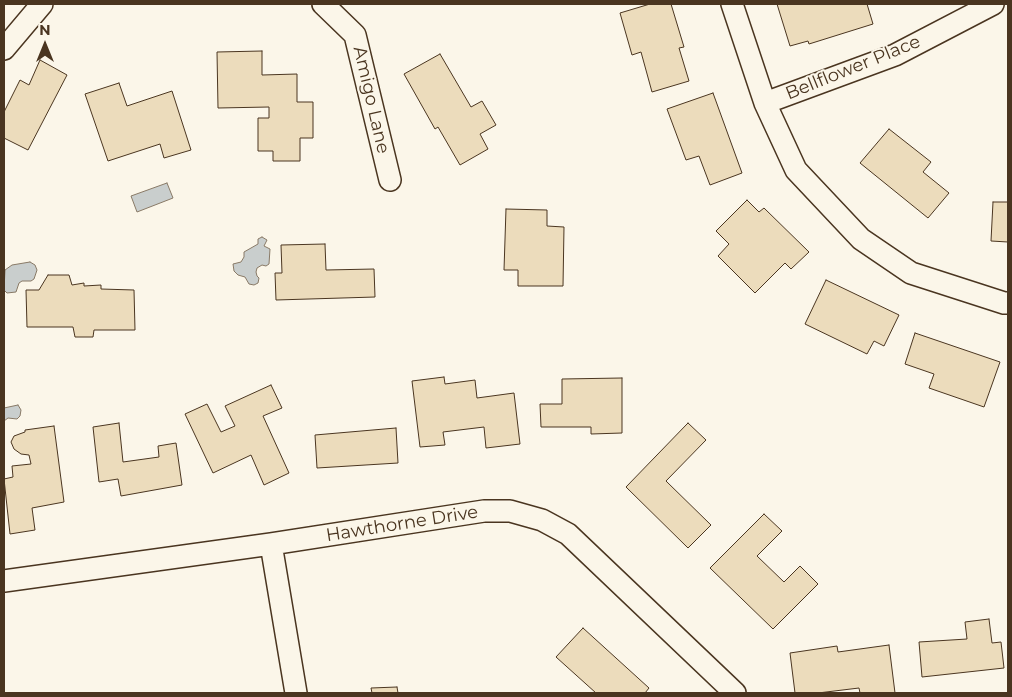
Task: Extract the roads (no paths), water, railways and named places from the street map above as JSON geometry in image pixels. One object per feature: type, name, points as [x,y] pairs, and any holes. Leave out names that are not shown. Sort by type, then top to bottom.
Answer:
[{"type":"street","points":[[4,49],[42,4]]},
{"type":"street","name":"Amigo Lane","points":[[323,4],[355,35],[390,180]]},
{"type":"street","points":[[732,4],[766,103],[796,170],[861,239],[911,273],[1008,303]]},
{"type":"street","name":"Bellflower Place","points":[[766,103],[895,55],[993,4]]},
{"type":"street","name":"Hawthorne Drive","points":[[4,581],[272,544],[484,510],[510,511],[542,520],[568,534],[735,693]]},
{"type":"street","points":[[272,544],[296,693]]}]
